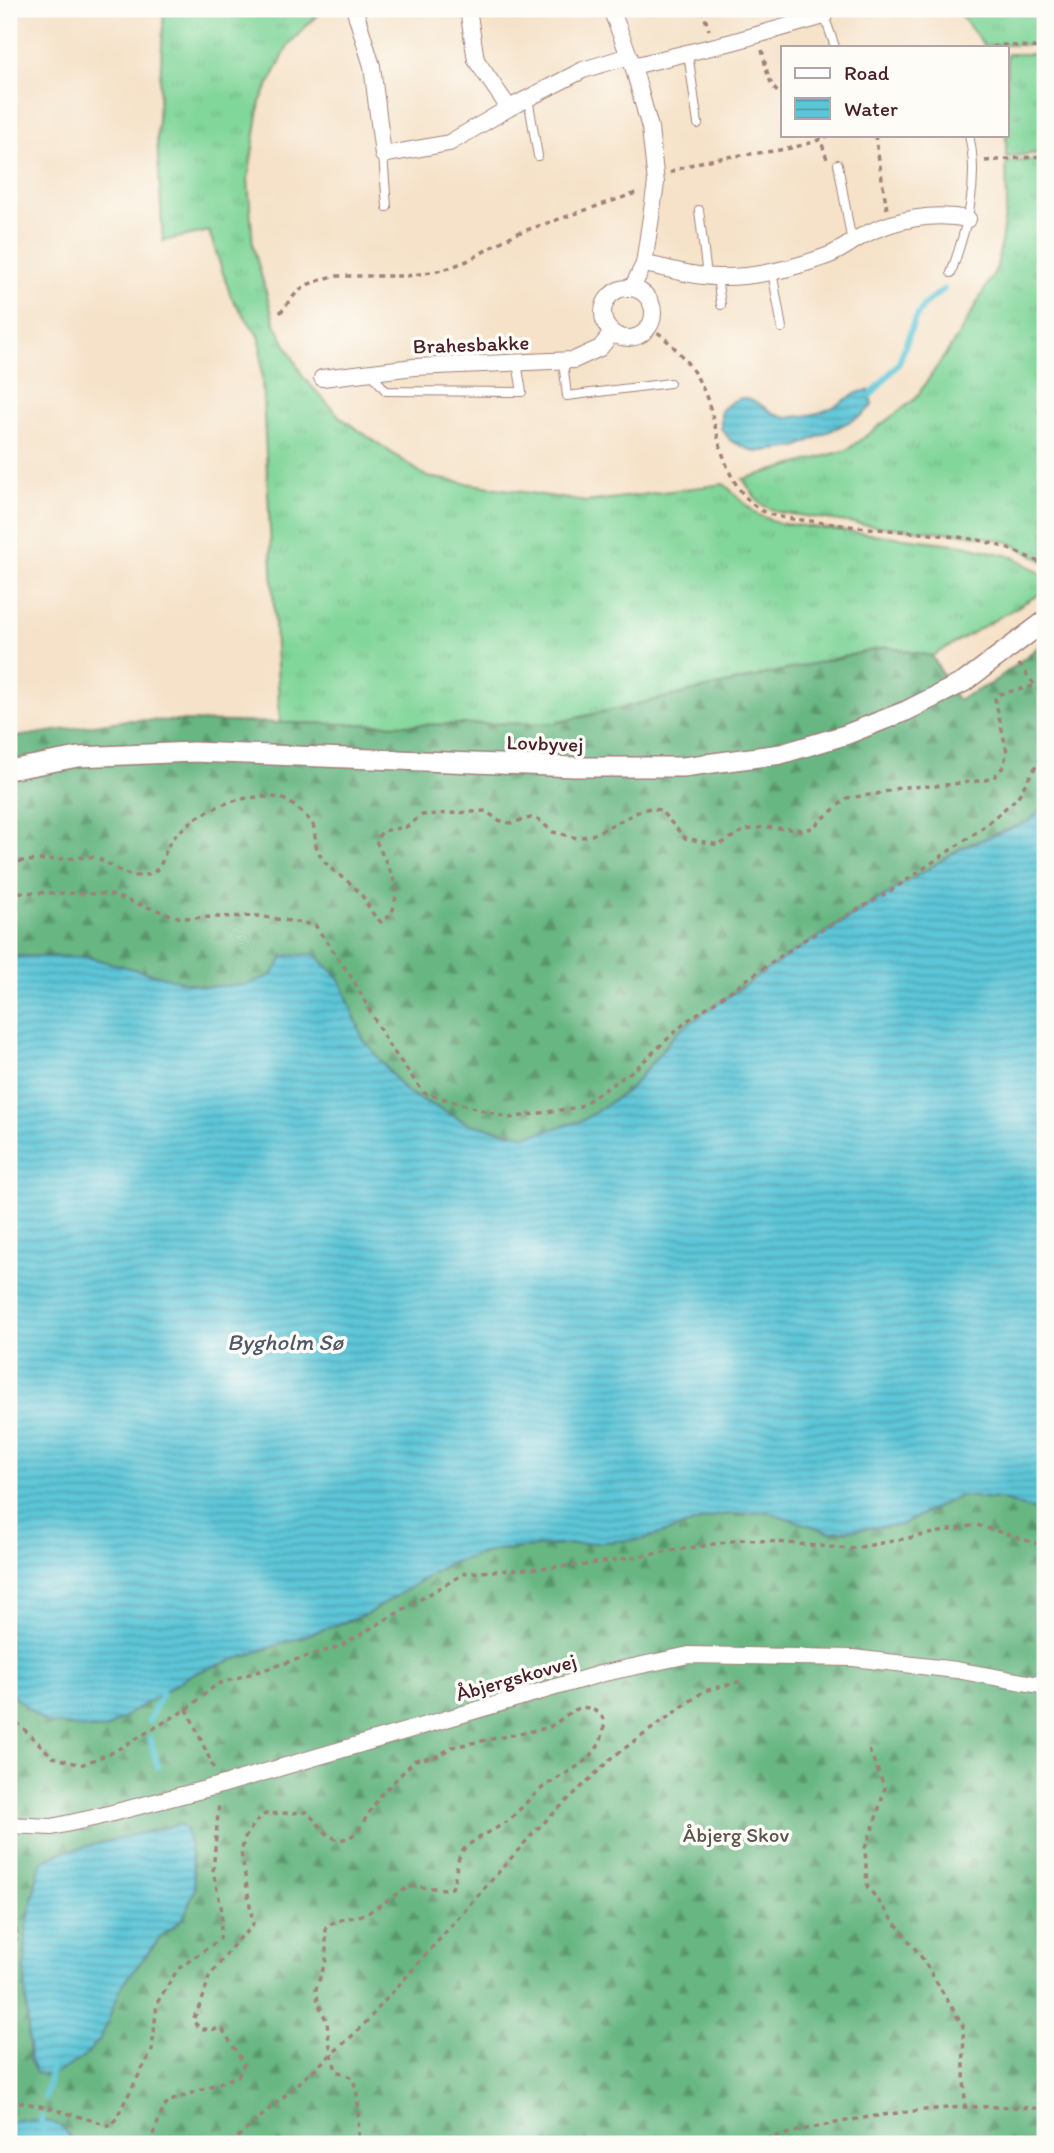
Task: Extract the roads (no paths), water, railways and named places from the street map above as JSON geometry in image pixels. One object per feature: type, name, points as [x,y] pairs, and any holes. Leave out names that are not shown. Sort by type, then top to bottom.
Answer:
[{"type":"street","points":[[468,9],[476,60],[509,108]]},
{"type":"street","points":[[611,9],[631,61],[650,128],[656,183],[644,264],[632,288]]},
{"type":"street","points":[[356,14],[372,66],[383,155],[449,143],[583,70],[713,47],[824,12]]},
{"type":"street","points":[[644,264],[712,276],[772,271],[825,258],[865,234],[890,225],[941,215],[968,219]]},
{"type":"street","points":[[632,288],[648,298],[653,317],[649,326],[637,337],[628,338],[612,333],[603,317],[607,298],[614,292],[632,288]]},
{"type":"street","name":"Brahesbakke","points":[[322,379],[414,367],[563,362],[600,348],[612,333]]},
{"type":"street","name":"Lovbyvej","points":[[9,770],[78,757],[193,752],[575,768],[682,767],[781,754],[845,735],[906,711],[964,682],[1045,621]]},
{"type":"street","name":"Åbjergskovvej","points":[[9,1825],[51,1827],[221,1785],[600,1674],[689,1655],[853,1658],[956,1670],[1045,1686]]},
{"type":"lane","points":[[824,12],[835,46]]},
{"type":"lane","points":[[688,53],[698,124]]},
{"type":"lane","points":[[528,98],[538,156]]},
{"type":"lane","points":[[951,272],[968,219],[974,182],[974,161],[969,136]]},
{"type":"lane","points":[[383,155],[387,206]]},
{"type":"lane","points":[[838,164],[852,243]]},
{"type":"lane","points":[[699,210],[712,276],[721,305]]},
{"type":"lane","points":[[772,271],[782,328]]},
{"type":"lane","points":[[563,362],[567,396],[670,383]]},
{"type":"lane","points":[[370,372],[386,391],[522,392],[517,363]]},
{"type":"water","points":[[869,390],[872,406],[861,416],[797,447],[755,452],[731,441],[721,428],[721,411],[741,398],[756,402],[778,415],[796,417],[825,410]]},
{"type":"water","name":"Bygholm Sø","points":[[1045,805],[1045,1514],[1001,1499],[959,1496],[900,1525],[831,1532],[768,1512],[719,1515],[644,1539],[495,1550],[448,1564],[365,1615],[192,1674],[104,1730],[46,1723],[9,1692],[9,956],[87,957],[203,987],[246,985],[272,975],[284,956],[314,954],[339,977],[363,1039],[406,1092],[469,1124],[527,1136],[582,1121],[630,1089],[678,1031],[789,955],[962,848],[1030,821]]},
{"type":"water","points":[[179,1824],[186,1829],[195,1889],[184,1917],[161,1937],[122,1985],[101,2038],[85,2056],[57,2073],[36,2073],[30,2061],[25,1976],[26,1930],[40,1865],[60,1853]]},
{"type":"water","points":[[19,2120],[59,2125],[69,2136],[71,2144],[9,2144],[9,2123]]},
{"type":"waterway","points":[[871,395],[899,363],[914,321],[924,305],[944,289]]},
{"type":"waterway","points":[[149,1721],[162,1693]]},
{"type":"waterway","points":[[150,1738],[158,1767]]},
{"type":"waterway","points":[[45,2097],[52,2068]]},
{"type":"waterway","points":[[41,2117],[45,2144]]},
{"type":"park label","name":"Åbjerg Skov","points":[[736,1834]]}]
